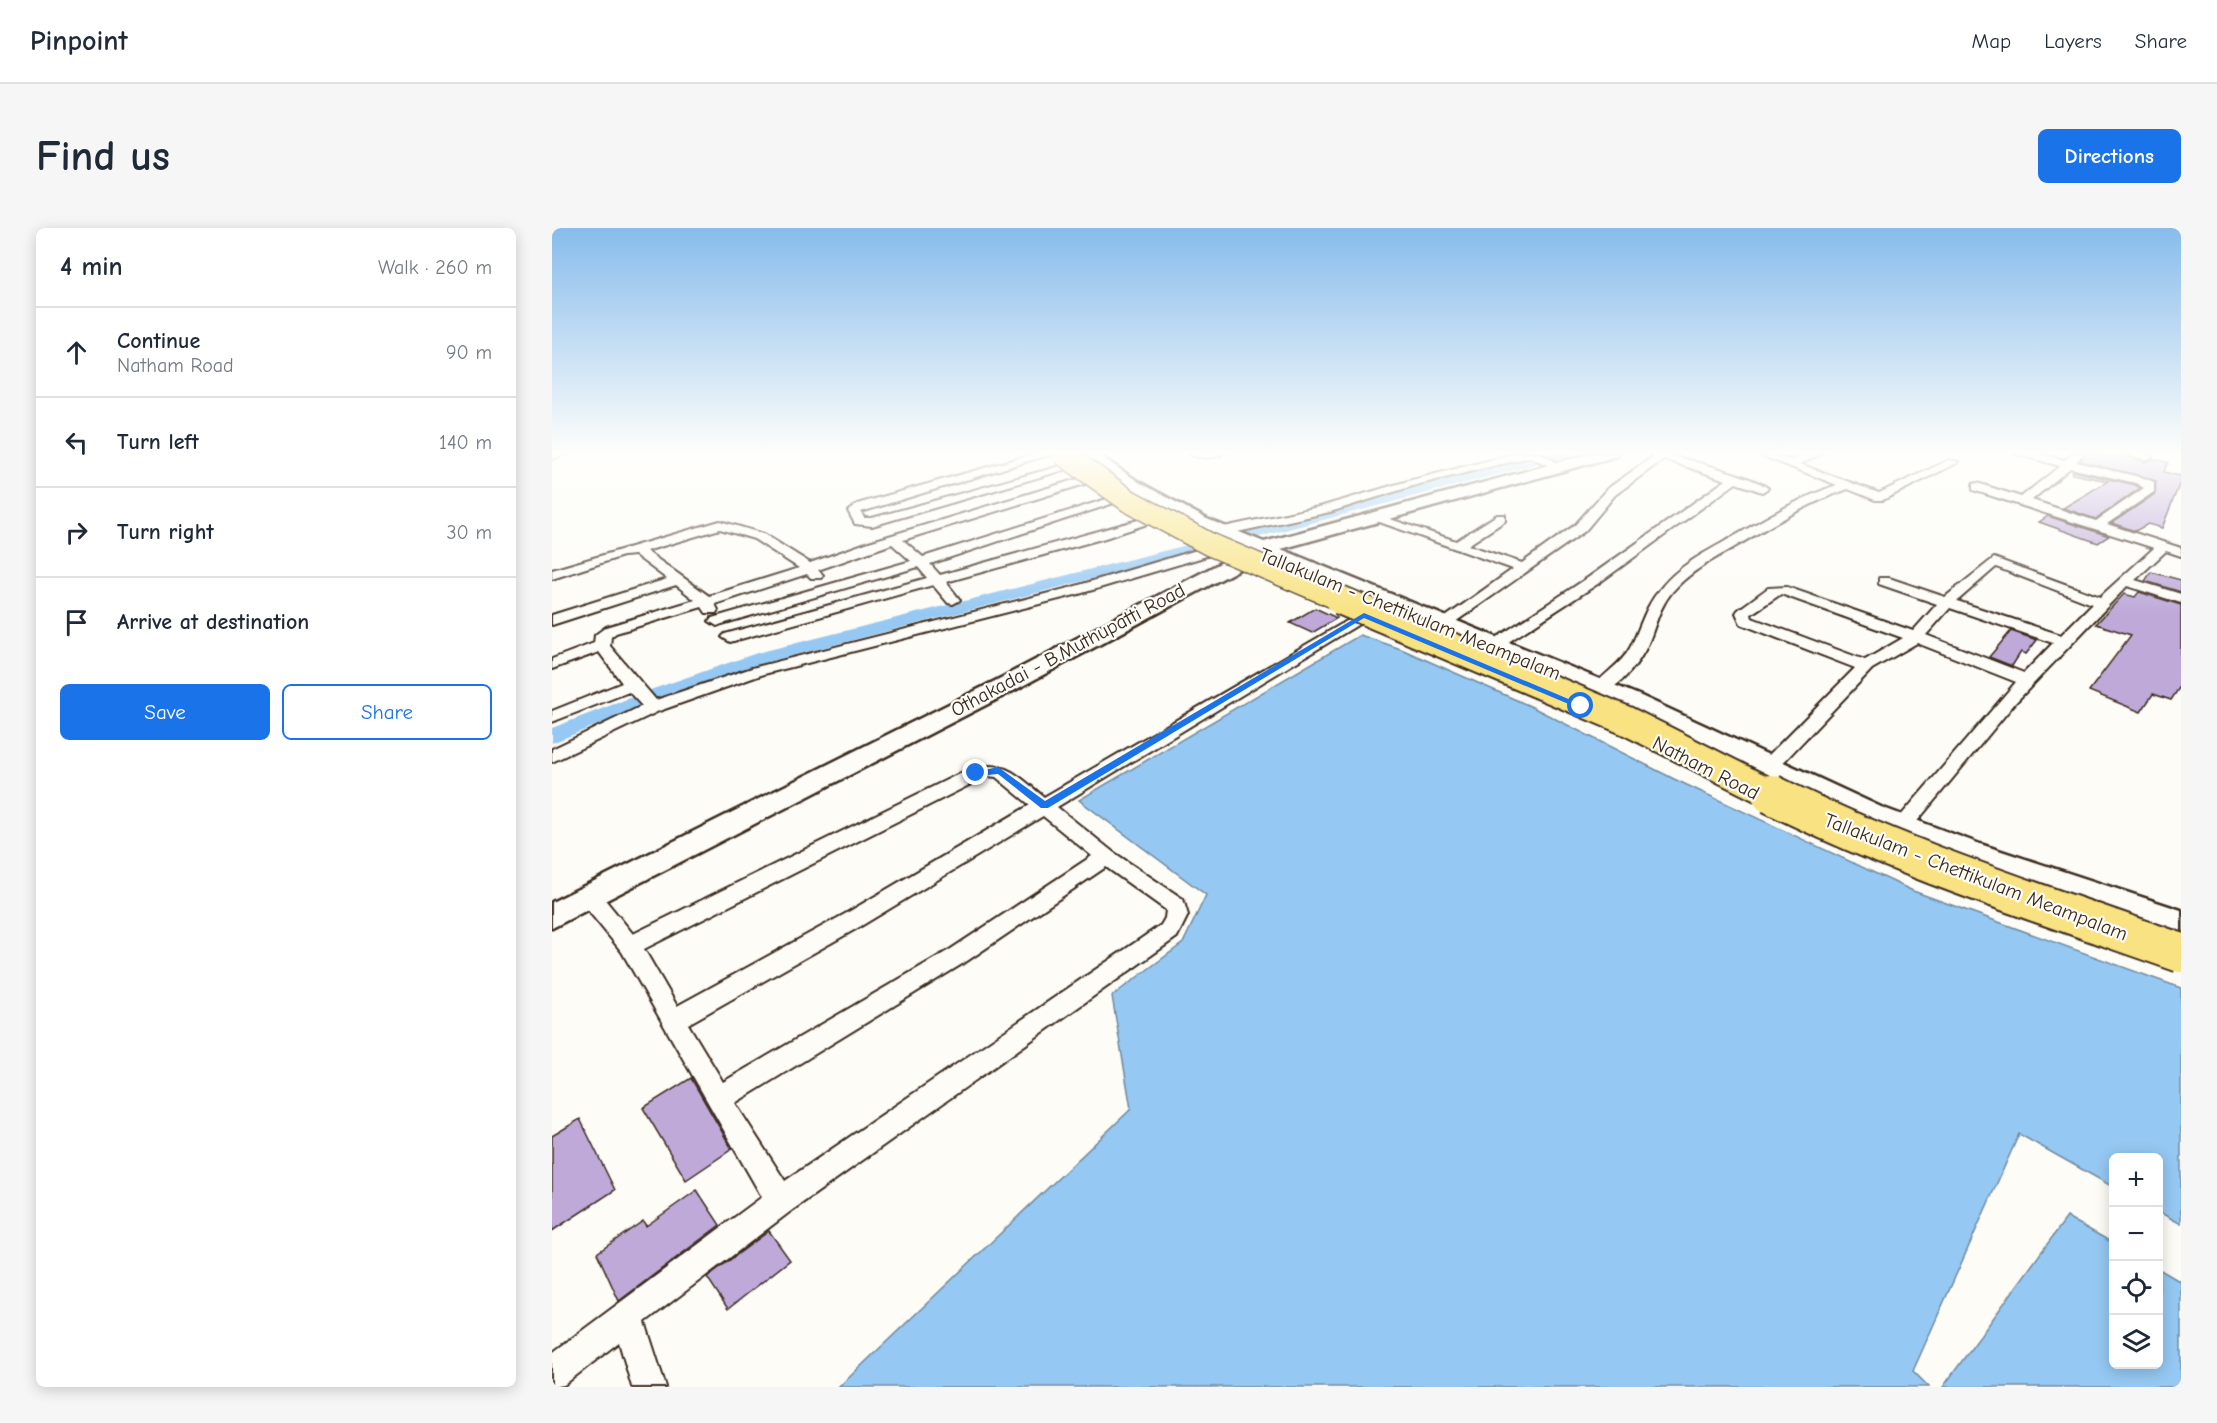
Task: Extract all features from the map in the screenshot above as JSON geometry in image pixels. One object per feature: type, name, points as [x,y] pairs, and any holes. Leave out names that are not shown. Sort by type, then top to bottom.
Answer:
[{"type":"highway","name":"Tallakulam - Chettikulam Meampalam","points":[[1140,507],[1209,544],[1627,721],[1836,825],[1963,876],[2181,953]]},
{"type":"highway","name":"Tallakulam - Chettikulam Meampalam","points":[[1167,507],[1208,529],[1639,708],[1840,807],[1942,848],[2181,929]]},
{"type":"main road","points":[[1130,507],[1212,550],[1249,556]]},
{"type":"main road","points":[[1172,507],[1219,531],[1249,556]]},
{"type":"main road","name":"Othakadai - B.Muthupatti Road","points":[[552,916],[1006,685],[1249,556],[1290,539],[1374,518],[1398,507]]},
{"type":"main road","name":"Natham Road","points":[[1249,556],[1364,615],[1609,718],[1853,840],[1937,874],[2181,960]]},
{"type":"main road","name":"Natham Road","points":[[1249,556],[1445,624],[1601,688],[1663,714],[1768,766],[1902,826],[2181,923]]},
{"type":"street","points":[[867,507],[854,511],[859,521],[872,522],[922,507]]},
{"type":"street","points":[[644,696],[602,646],[603,635],[611,630],[894,539],[968,507]]},
{"type":"street","points":[[717,621],[921,562],[1095,507]]},
{"type":"street","points":[[1219,531],[1335,507]]},
{"type":"street","points":[[1445,624],[1580,528],[1598,507]]},
{"type":"street","points":[[1496,645],[1594,580],[1696,507]]},
{"type":"street","points":[[1601,688],[1617,675],[1637,650],[1651,612],[1666,590],[1687,569],[1794,507]]},
{"type":"street","points":[[2042,507],[2181,552]]},
{"type":"street","points":[[2098,525],[2124,507]]},
{"type":"street","points":[[1374,518],[1524,568]]},
{"type":"street","points":[[1456,546],[1501,518]]},
{"type":"street","points":[[630,551],[638,551],[706,601],[717,621],[734,642],[841,604],[939,581],[1154,520]]},
{"type":"street","points":[[552,575],[720,525],[732,526],[766,540],[808,568],[831,587],[841,604]]},
{"type":"street","points":[[894,539],[921,562],[953,600]]},
{"type":"street","points":[[1902,826],[1978,733],[2026,680],[2102,603],[2164,546]]},
{"type":"street","points":[[552,717],[758,671],[1062,594],[1212,550]]},
{"type":"street","points":[[1768,766],[1866,666],[1916,637],[1947,602],[1994,562],[2102,603]]},
{"type":"street","points":[[552,620],[678,580]]},
{"type":"street","points":[[2125,581],[2181,599]]},
{"type":"street","points":[[1884,582],[2063,641]]},
{"type":"street","points":[[1866,666],[1746,621],[1743,613],[1773,591],[1782,590],[1916,637],[2026,680]]},
{"type":"street","points":[[673,1020],[853,920],[1364,615]]},
{"type":"street","points":[[552,664],[602,646]]},
{"type":"street","points":[[552,756],[644,696]]},
{"type":"street","points":[[552,1373],[781,1201],[1169,930],[1177,921],[1178,912],[1176,905],[1106,857],[995,769],[976,773],[630,946]]},
{"type":"street","points":[[718,1099],[959,955],[1106,857]]},
{"type":"street","points":[[590,897],[630,946],[718,1099],[781,1201]]},
{"type":"street","points":[[628,1317],[649,1387]]},
{"type":"water","points":[[1360,635],[1401,649],[1530,706],[1674,779],[1913,891],[2181,988],[2181,1224],[2163,1214],[2163,1153],[2109,1153],[2109,1185],[2019,1134],[1913,1371],[1929,1387],[839,1387],[1131,1109],[1112,996],[1183,943],[1206,895],[1079,800]]},
{"type":"water","points":[[2067,1217],[2109,1241],[2109,1369],[2163,1369],[2163,1271],[2181,1282],[2181,1387],[1943,1387]]},
{"type":"building","points":[[2065,507],[2113,507],[2096,519]]},
{"type":"building","points":[[2136,507],[2170,507],[2162,528],[2148,524],[2135,531],[2112,523]]},
{"type":"building","points":[[2048,516],[2109,536],[2098,543],[2039,522]]},
{"type":"building","points":[[2151,572],[2181,580],[2181,592],[2145,581]]},
{"type":"building","points":[[2139,592],[2181,605],[2181,685],[2171,700],[2153,694],[2141,712],[2089,691],[2131,635],[2096,624],[2124,594],[2135,597]]},
{"type":"building","points":[[1315,608],[1337,618],[1312,633],[1290,623]]},
{"type":"building","points":[[2011,631],[2037,640],[2026,654],[2021,652],[2012,666],[1989,657]]},
{"type":"building","points":[[691,1078],[732,1149],[686,1180],[643,1108]]},
{"type":"building","points":[[580,1119],[615,1190],[552,1231],[552,1136]]},
{"type":"building","points":[[697,1190],[720,1225],[619,1301],[597,1253],[643,1221],[646,1226]]},
{"type":"building","points":[[769,1231],[790,1260],[728,1309],[707,1277]]},
{"type":"waterway","points":[[1245,536],[1355,507]]},
{"type":"waterway","points":[[552,736],[660,693],[764,657],[1191,549]]},
{"type":"route","points":[[976,773],[995,769],[1044,806],[1364,615],[1581,706]]}]
